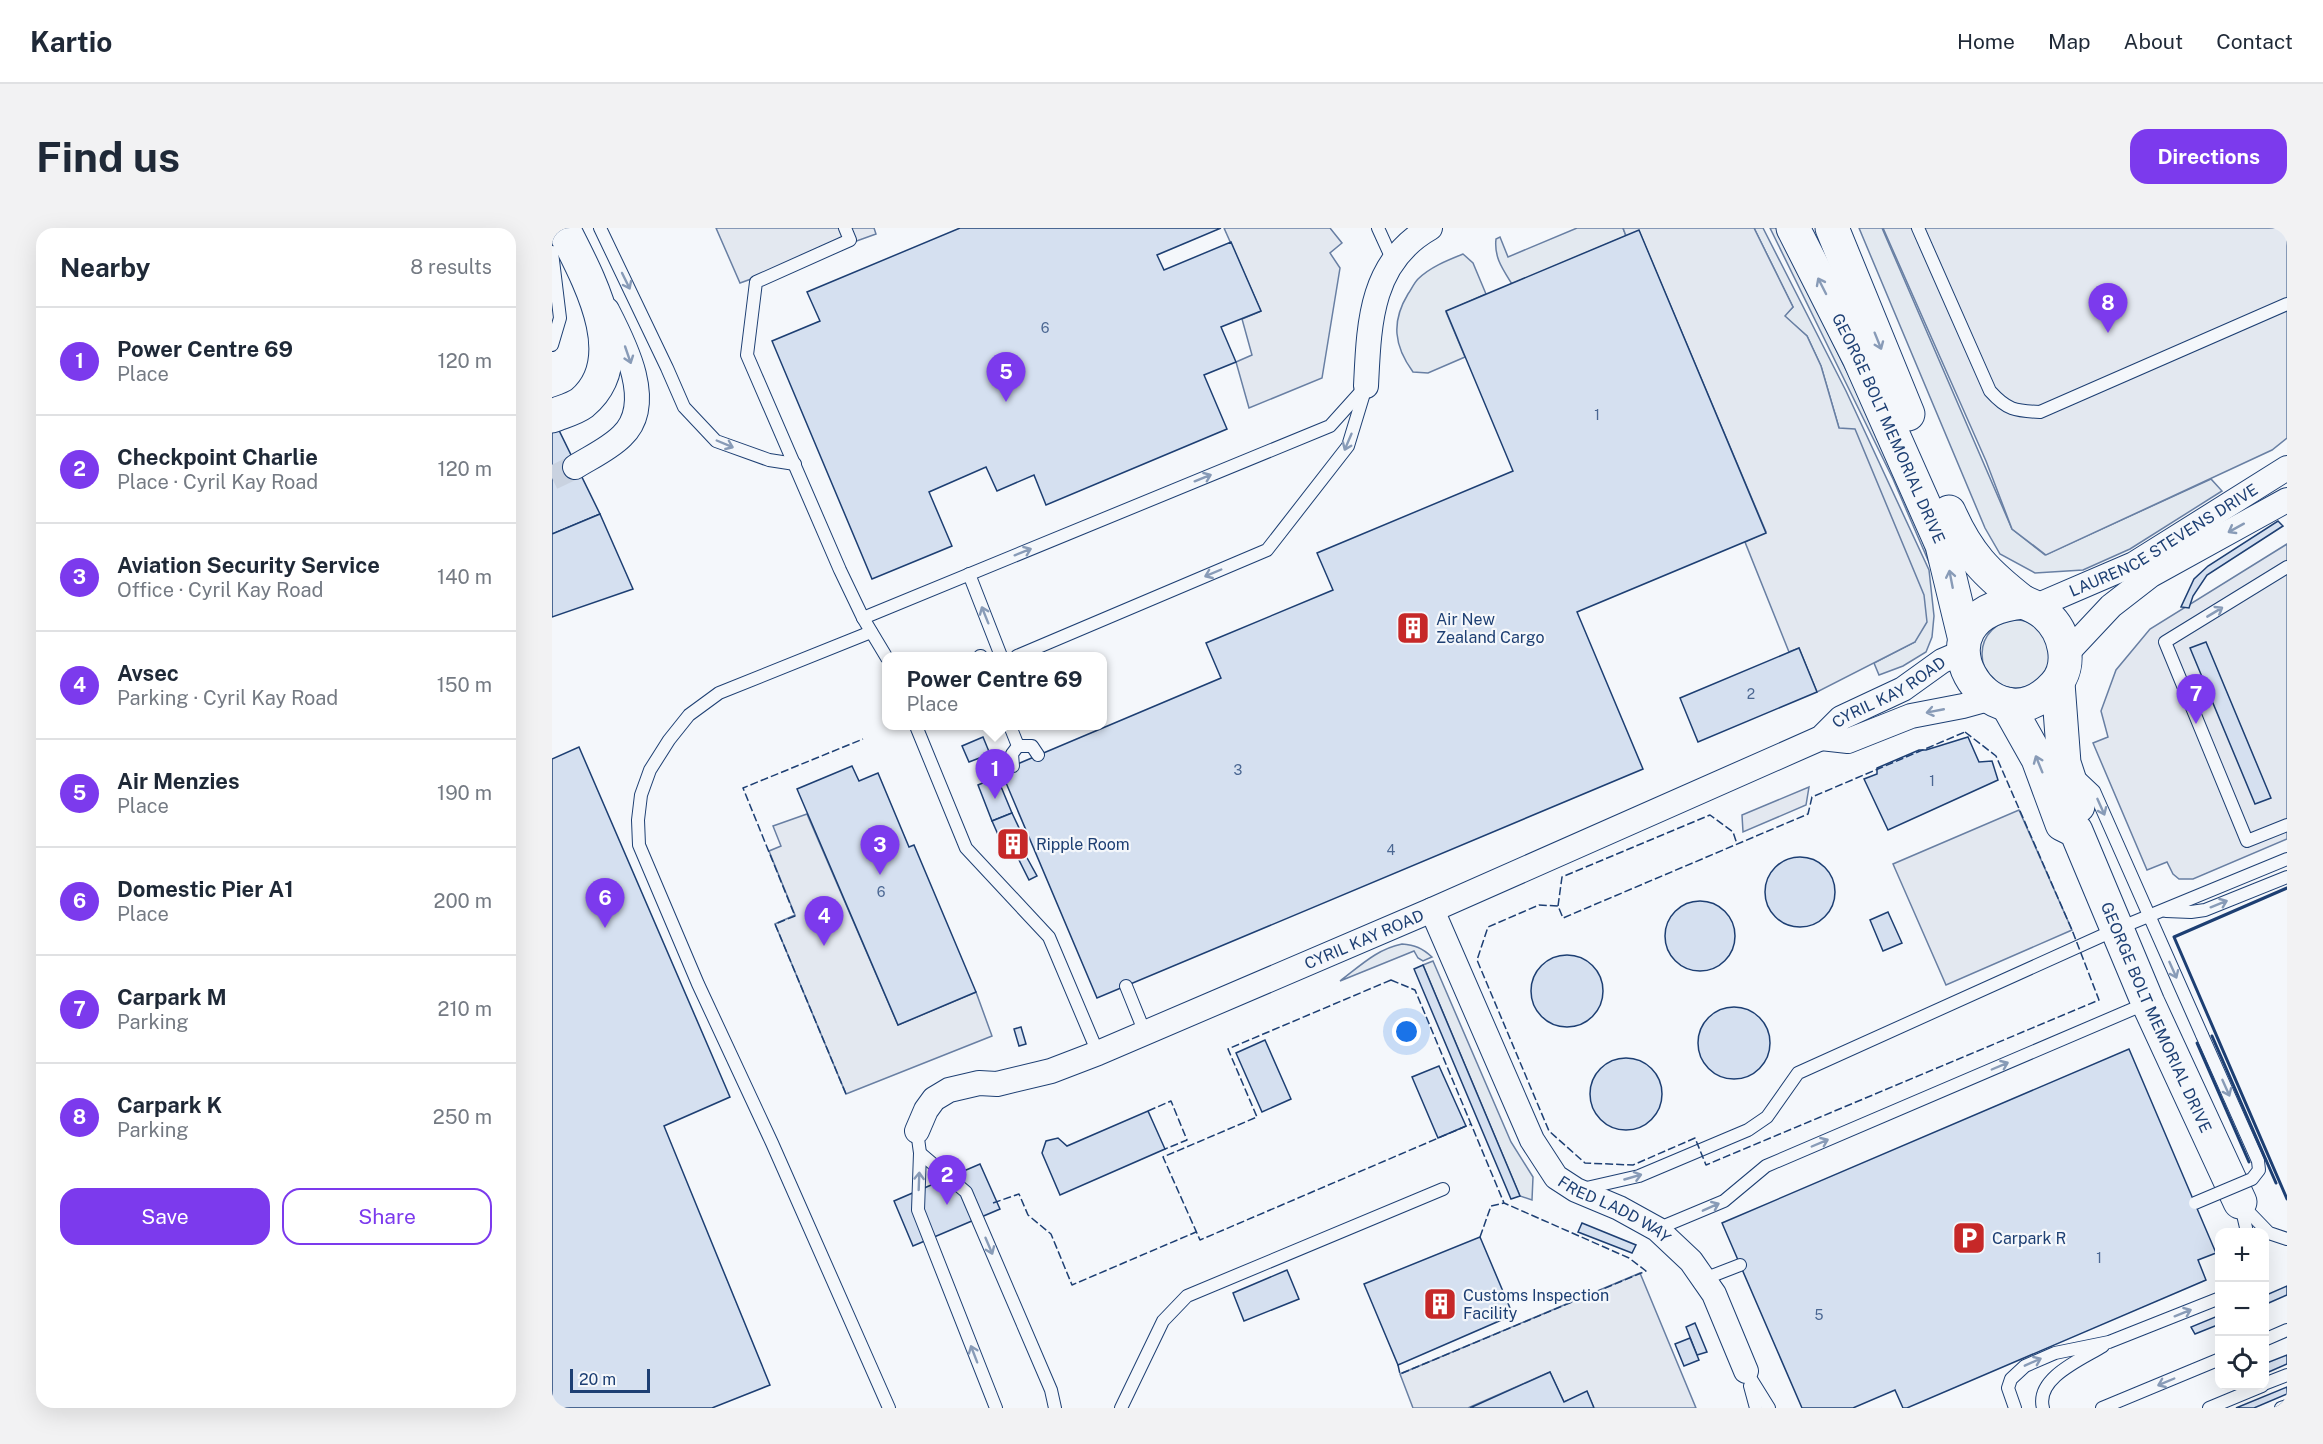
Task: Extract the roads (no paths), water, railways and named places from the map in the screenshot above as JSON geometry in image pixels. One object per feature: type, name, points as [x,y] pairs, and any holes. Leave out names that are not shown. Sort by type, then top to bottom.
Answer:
[{"type":"street","points":[[552,416],[581,404],[597,385],[605,369],[605,345],[597,300],[564,228]]},
{"type":"street","points":[[564,228],[629,353],[637,399],[624,435],[607,448],[575,466]]},
{"type":"street","points":[[1366,386],[1368,334],[1380,282],[1403,248],[1415,236],[1430,228]]},
{"type":"street","name":"GEORGE BOLT MEMORIAL DRIVE","points":[[1793,228],[1859,358],[1939,536],[1949,565],[1963,644]]},
{"type":"street","name":"GEORGE BOLT MEMORIAL DRIVE","points":[[1832,228],[1957,531],[1969,552],[2000,584],[2028,604]]},
{"type":"street","name":"LAURENCE STEVENS DRIVE","points":[[2028,604],[2134,564],[2287,468]]},
{"type":"street","name":"LAURENCE STEVENS DRIVE","points":[[2062,669],[2111,606],[2144,580],[2287,500]]},
{"type":"street","points":[[2009,603],[2028,604],[2046,615],[2055,625],[2061,638],[2062,669],[2044,695],[2022,704],[1999,701],[1977,688],[1970,678],[1963,644],[1971,625],[1995,608],[2009,603]]},
{"type":"street","name":"CYRIL KAY ROAD","points":[[918,1142],[926,1110],[934,1099],[949,1090],[979,1083],[997,1084],[1051,1071],[1432,910],[1821,738],[1841,718],[1903,689],[1963,644]]},
{"type":"street","name":"GEORGE BOLT MEMORIAL DRIVE","points":[[2062,669],[2064,764],[2082,817],[2076,831]]},
{"type":"street","name":"GEORGE BOLT MEMORIAL DRIVE","points":[[1999,701],[2038,759],[2062,824],[2076,831],[2148,1003],[2244,1217]]},
{"type":"street","name":"CYRIL KAY ROAD","points":[[1821,738],[1848,741],[1911,716],[1999,701]]},
{"type":"street","name":"FRED LADD WAY","points":[[1432,910],[1532,1140],[1556,1177],[1576,1190],[1619,1208],[1657,1229],[1691,1261],[1714,1294],[1746,1371]]},
{"type":"lane","points":[[600,228],[684,407],[716,441],[769,460],[795,464]]},
{"type":"lane","points":[[845,228],[850,240],[756,282],[747,355],[840,570],[863,618],[883,652]]},
{"type":"lane","points":[[1378,228],[1393,261]]},
{"type":"lane","points":[[1918,228],[1990,391],[2001,403],[2015,411],[2040,412],[2287,304]]},
{"type":"lane","points":[[552,252],[560,318],[552,345]]},
{"type":"lane","points":[[863,618],[1330,426],[1366,386]]},
{"type":"lane","points":[[1029,652],[1267,550],[1348,446],[1366,386]]},
{"type":"lane","points":[[2287,567],[2165,642],[2247,841],[2287,825]]},
{"type":"lane","points":[[969,574],[999,652]]},
{"type":"lane","points":[[871,632],[719,693],[689,715],[669,740],[650,770],[641,795],[638,828],[639,846],[698,984],[772,1143],[889,1408]]},
{"type":"lane","points":[[918,730],[966,848],[1049,937],[1098,1053]]},
{"type":"lane","points":[[1012,730],[1018,746]]},
{"type":"lane","points":[[1018,746],[1032,746],[1038,755]]},
{"type":"lane","points":[[1013,766],[1012,754],[1018,746]]},
{"type":"lane","points":[[2064,764],[2094,791],[2258,1161],[2259,1170],[2252,1179],[2195,1203]]},
{"type":"lane","points":[[1576,1190],[1639,1176],[1748,1130],[1767,1117],[1798,1072],[2117,929],[2287,859]]},
{"type":"lane","points":[[2162,911],[2198,912],[2287,877]]},
{"type":"lane","points":[[1126,986],[1145,1033]]},
{"type":"lane","points":[[1657,1229],[1724,1201],[1766,1166],[2148,1003]]},
{"type":"lane","points":[[918,1142],[918,1210],[996,1408]]},
{"type":"lane","points":[[918,1142],[966,1192],[1051,1390],[1055,1408]]},
{"type":"lane","points":[[1121,1408],[1163,1321],[1187,1296],[1443,1188]]},
{"type":"lane","points":[[2244,1217],[2269,1233],[2287,1239]]},
{"type":"lane","points":[[1704,1279],[1740,1265]]},
{"type":"lane","points":[[2015,1408],[2008,1388],[2011,1379],[2025,1366],[2055,1353],[2109,1342],[2215,1300]]},
{"type":"lane","points":[[2269,1338],[2287,1330]]},
{"type":"lane","points":[[2043,1408],[2042,1394],[2053,1378],[2109,1342]]},
{"type":"lane","points":[[2102,1408],[2215,1361]]},
{"type":"lane","points":[[1746,1371],[1756,1408]]},
{"type":"lane","points":[[1746,1371],[1769,1408]]},
{"type":"lane","points":[[2269,1382],[2287,1375]]},
{"type":"lane","points":[[2209,1408],[2251,1390]]},
{"type":"lane","points":[[2281,1408],[2287,1406]]},
{"type":"tunnel","points":[[552,478],[575,467]]},
{"type":"place","name":"Carpark K","points":[[2108,333]]},
{"type":"place","name":"Air Menzies","points":[[1006,402]]},
{"type":"place","name":"Air New Zealand Cargo","points":[[1413,628]]},
{"type":"place","name":"Carpark M","points":[[2196,724]]},
{"type":"place","name":"Power Centre 69","points":[[995,799]]},
{"type":"place","name":"Ripple Room","points":[[1013,844]]},
{"type":"place","name":"Aviation Security Service","points":[[880,875]]},
{"type":"place","name":"Domestic Pier A1","points":[[605,928]]},
{"type":"place","name":"Avsec","points":[[824,946]]},
{"type":"place","name":"Checkpoint Charlie","points":[[947,1205]]},
{"type":"place","name":"Carpark R","points":[[1969,1238]]},
{"type":"place","name":"Customs Inspection Facility","points":[[1440,1304]]}]
